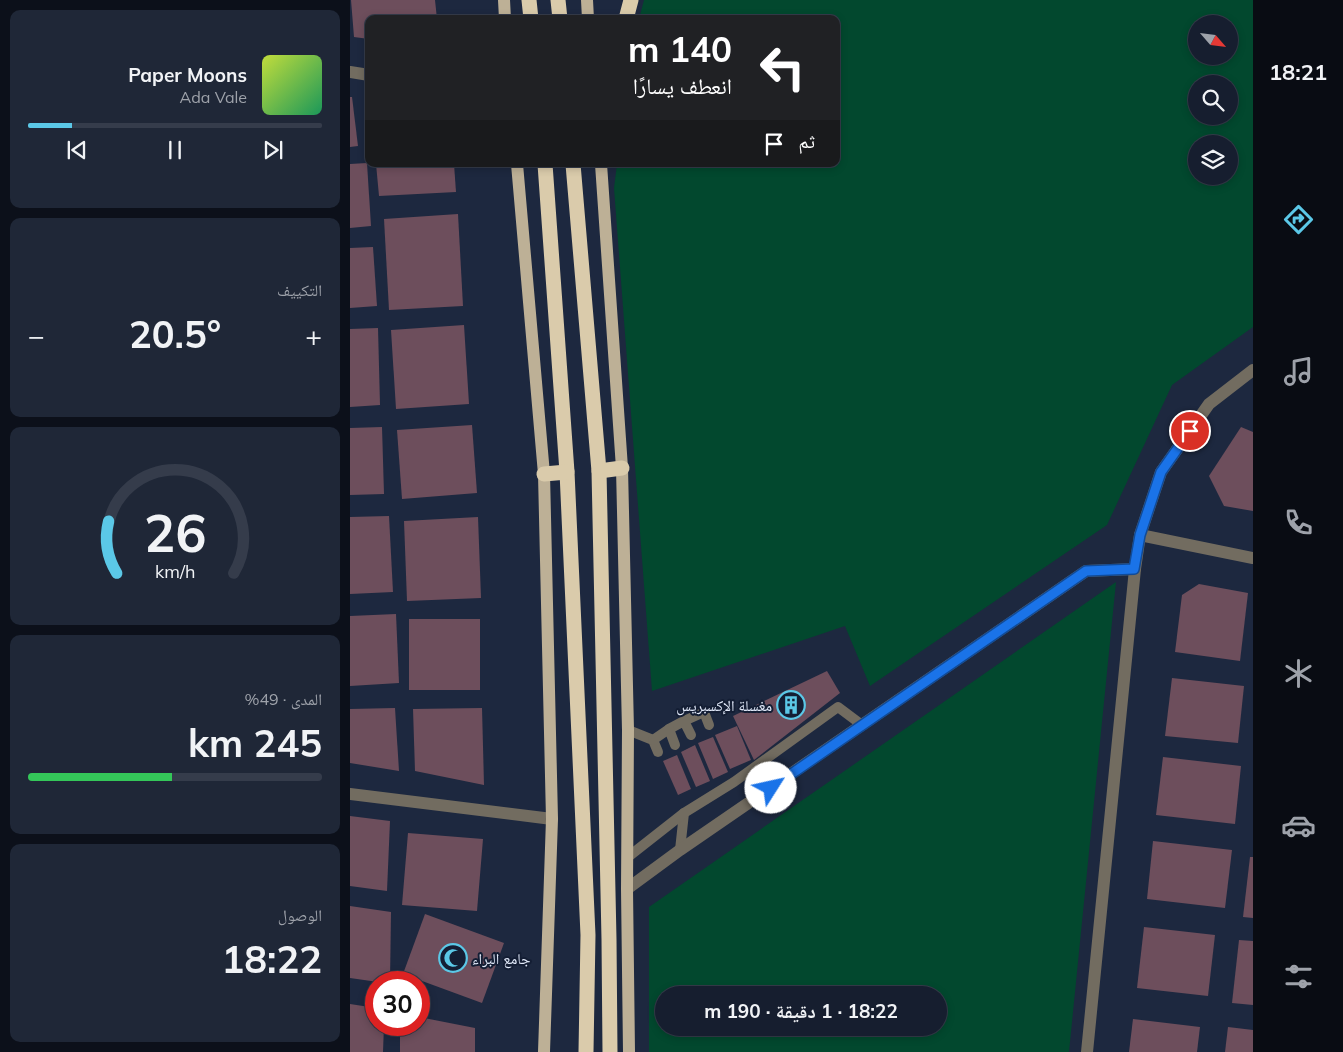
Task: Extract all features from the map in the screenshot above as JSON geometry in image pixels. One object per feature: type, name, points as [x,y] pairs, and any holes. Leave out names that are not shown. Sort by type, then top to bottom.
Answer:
[{"type":"highway","points":[[529,0],[531,15]]},
{"type":"highway","points":[[558,0],[560,15]]},
{"type":"highway","points":[[627,15],[631,0]]},
{"type":"highway","points":[[545,167],[567,472],[588,935],[586,1052]]},
{"type":"highway","points":[[573,167],[599,471],[610,939],[610,1052]]},
{"type":"highway","points":[[599,471],[622,468]]},
{"type":"highway","points":[[544,474],[567,472]]},
{"type":"main road","points":[[504,0],[505,15]]},
{"type":"main road","points":[[587,0],[588,15]]},
{"type":"main road","points":[[517,167],[544,474],[552,819],[544,1052]]},
{"type":"main road","points":[[601,167],[622,468],[628,730],[629,1052]]},
{"type":"street","points":[[350,72],[365,74]]},
{"type":"street","points":[[1087,1052],[1134,569],[1140,535],[1161,472],[1208,404],[1253,370]]},
{"type":"street","points":[[1140,535],[1253,558]]},
{"type":"street","points":[[627,889],[680,850],[1086,571],[1134,569]]},
{"type":"street","points":[[350,794],[552,819]]},
{"type":"lane","points":[[628,857],[684,813],[734,782],[838,707],[862,725]]},
{"type":"lane","points":[[652,740],[669,729],[704,712],[709,725]]},
{"type":"lane","points":[[684,722],[691,735]]},
{"type":"lane","points":[[669,729],[675,745]]},
{"type":"lane","points":[[628,730],[652,740],[658,752]]},
{"type":"lane","points":[[680,850],[684,813]]},
{"type":"green space","points":[[644,0],[1253,0],[1253,327],[1172,385],[1107,525],[870,686],[845,626],[652,691],[614,188],[617,167],[840,167],[840,15],[640,15]]},
{"type":"green space","points":[[1116,582],[1069,1052],[649,1052],[649,907]]},
{"type":"building","points":[[351,0],[435,0],[437,15],[365,15],[365,38],[354,37]]},
{"type":"building","points":[[350,97],[352,97],[358,146],[350,147]]},
{"type":"building","points":[[365,163],[365,167],[367,167],[371,226],[350,228],[350,164]]},
{"type":"building","points":[[376,167],[454,167],[456,192],[379,196]]},
{"type":"building","points":[[458,214],[463,306],[389,310],[384,219]]},
{"type":"building","points":[[373,247],[377,306],[350,308],[350,248]]},
{"type":"building","points":[[464,325],[469,404],[396,409],[391,330]]},
{"type":"building","points":[[378,328],[380,405],[350,407],[350,329]]},
{"type":"building","points":[[472,425],[477,493],[402,499],[397,430]]},
{"type":"building","points":[[382,427],[384,494],[350,495],[350,428]]},
{"type":"building","points":[[1241,427],[1253,432],[1253,511],[1224,506],[1209,476]]},
{"type":"building","points":[[389,516],[393,592],[350,594],[350,517]]},
{"type":"building","points":[[478,517],[481,598],[407,601],[404,521]]},
{"type":"building","points":[[1199,584],[1248,593],[1240,661],[1175,652],[1182,595]]},
{"type":"building","points":[[396,614],[399,683],[350,686],[350,616]]},
{"type":"building","points":[[409,619],[480,619],[480,690],[409,690]]},
{"type":"building","name":"مغسلة الإكسبريس","points":[[827,671],[840,693],[754,760],[733,716]]},
{"type":"building","points":[[1172,678],[1244,686],[1238,743],[1165,736]]},
{"type":"building","points":[[395,708],[399,771],[350,763],[350,709]]},
{"type":"building","points":[[482,708],[484,785],[415,771],[413,709]]},
{"type":"building","points":[[737,726],[751,760],[730,769],[715,735]]},
{"type":"building","points":[[713,737],[728,772],[713,779],[698,743]]},
{"type":"building","points":[[695,745],[710,781],[696,787],[681,752]]},
{"type":"building","points":[[677,755],[691,789],[678,795],[663,761]]},
{"type":"building","points":[[1163,757],[1241,766],[1235,824],[1156,815]]},
{"type":"building","points":[[350,816],[390,821],[387,891],[350,886]]},
{"type":"building","points":[[408,833],[483,839],[477,911],[402,905]]},
{"type":"building","points":[[1153,841],[1232,850],[1225,908],[1147,899]]},
{"type":"building","points":[[1250,857],[1253,857],[1253,918],[1243,917]]},
{"type":"building","points":[[350,906],[391,912],[390,971],[365,971],[365,980],[350,978]]},
{"type":"building","name":"جامع البراء","points":[[425,914],[504,943],[482,1003],[430,984],[430,971],[404,971]]},
{"type":"building","points":[[1144,927],[1215,935],[1208,996],[1137,988]]},
{"type":"building","points":[[1239,940],[1253,941],[1253,1005],[1232,1003]]},
{"type":"building","points":[[350,1004],[365,1006],[365,1036],[384,1036],[383,1052],[350,1052]]},
{"type":"building","points":[[430,1019],[475,1028],[475,1052],[400,1052],[400,1036],[430,1036]]},
{"type":"building","points":[[1133,1019],[1200,1027],[1197,1052],[1129,1052]]},
{"type":"building","points":[[1228,1027],[1253,1030],[1253,1052],[1225,1052]]},
{"type":"place","name":"مغسلة الإكسبريس","points":[[791,705]]},
{"type":"place","name":"جامع البراء","points":[[453,958]]},
{"type":"route","points":[[771,788],[1086,571],[1134,569],[1140,535],[1161,472],[1190,431]]}]
